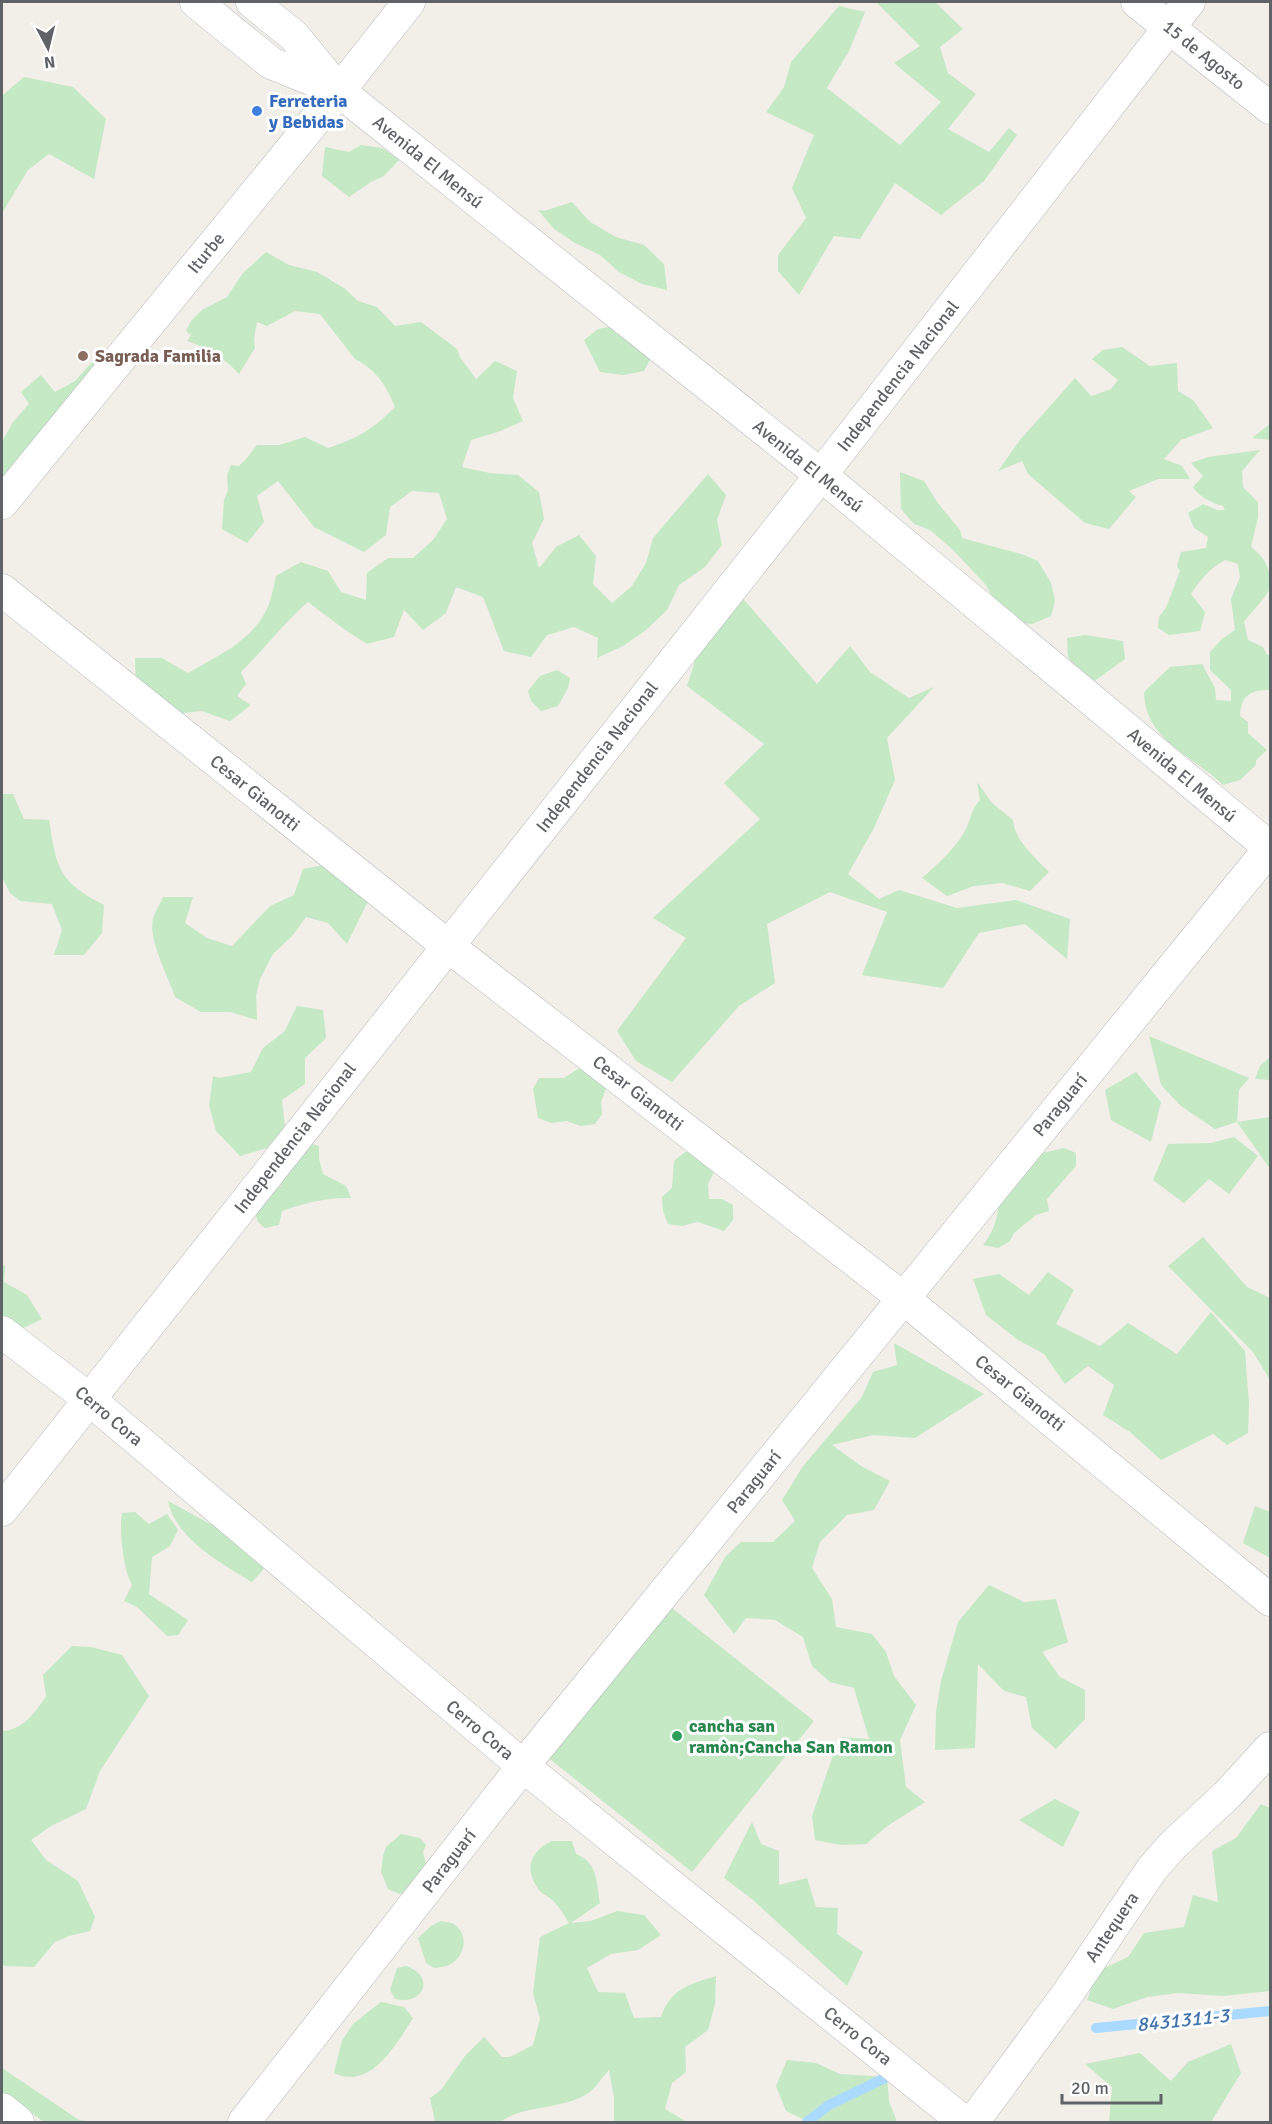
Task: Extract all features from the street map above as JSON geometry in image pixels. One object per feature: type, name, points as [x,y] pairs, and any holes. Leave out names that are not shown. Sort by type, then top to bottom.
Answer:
[{"type":"street","name":"Avenida El Mensú","points":[[196,2],[271,63],[339,91]]},
{"type":"street","name":"Avenida El Mensú","points":[[252,2],[294,36],[339,91],[821,475],[1270,848]]},
{"type":"street","name":"Iturbe","points":[[2,503],[409,2]]},
{"type":"street","name":"15 de Agosto","points":[[1137,2],[1270,108]]},
{"type":"street","name":"Independencia Nacional","points":[[2,1510],[821,475],[1189,2]]},
{"type":"street","name":"Cesar Gianotti","points":[[2,590],[447,946],[903,1298],[1270,1600]]},
{"type":"street","name":"Paraguarí","points":[[244,2122],[523,1766],[1270,848]]},
{"type":"street","name":"Cerro Cora","points":[[2,1332],[89,1399],[523,1766],[964,2122]]},
{"type":"street","name":"Antequera","points":[[973,2122],[1061,2002],[1152,1869],[1173,1845],[1228,1794],[1270,1748]]},
{"type":"street","points":[[2,2109],[18,2122]]},
{"type":"green space","points":[[876,2],[935,2],[963,29],[940,47],[948,73],[976,94],[948,129],[989,152],[1009,128],[1017,135],[984,181],[941,215],[895,183],[860,239],[834,236],[799,295],[778,271],[778,255],[806,218],[792,188],[814,135],[766,112],[784,87],[791,62],[839,6],[865,12],[849,51],[827,88],[900,145],[941,102],[894,63],[920,46]]},
{"type":"green space","points":[[24,77],[73,87],[106,119],[94,179],[49,154],[28,170],[2,213],[2,94]]},
{"type":"green space","points":[[361,145],[382,148],[399,160],[384,176],[349,197],[322,176],[325,147],[349,152]]},
{"type":"green space","points":[[572,202],[590,222],[616,237],[644,245],[664,264],[667,290],[642,284],[619,272],[600,255],[575,243],[554,229],[538,210],[544,211]]},
{"type":"green space","points":[[266,252],[289,265],[317,272],[344,288],[358,301],[377,307],[395,326],[421,322],[457,349],[476,379],[495,361],[517,371],[513,398],[523,421],[471,440],[462,467],[490,473],[518,475],[539,492],[544,519],[532,543],[539,568],[556,547],[579,535],[596,556],[593,584],[612,603],[632,586],[646,563],[653,538],[708,474],[726,495],[717,520],[722,545],[705,567],[679,585],[667,610],[646,630],[623,646],[597,658],[598,638],[574,627],[547,635],[531,657],[504,651],[483,597],[456,587],[446,613],[423,630],[404,610],[394,637],[367,644],[308,602],[241,672],[246,684],[237,696],[251,705],[230,721],[202,711],[174,714],[136,687],[135,658],[162,658],[188,673],[212,660],[235,645],[255,627],[269,604],[276,576],[301,562],[328,571],[341,592],[366,600],[367,573],[388,558],[413,558],[433,540],[447,519],[439,493],[412,491],[390,507],[386,535],[364,552],[314,527],[278,481],[257,496],[264,522],[247,543],[222,529],[224,500],[228,490],[227,475],[231,465],[239,466],[257,445],[279,445],[305,437],[328,448],[364,432],[395,407],[380,379],[363,363],[355,359],[320,314],[295,311],[267,326],[257,322],[255,348],[239,374],[215,354],[187,341],[191,335],[186,331],[191,321],[202,310],[227,297],[243,273]]},
{"type":"green space","points":[[609,327],[618,335],[637,329],[653,354],[644,371],[623,375],[600,372],[584,340],[598,329]]},
{"type":"green space","points":[[1122,347],[1150,366],[1177,363],[1178,391],[1193,400],[1213,428],[1181,440],[1164,459],[1182,466],[1190,479],[1158,479],[1129,491],[1136,497],[1109,529],[1085,523],[1028,474],[1022,461],[998,471],[1020,440],[1075,378],[1091,396],[1111,389],[1118,380],[1092,359],[1103,350]]},
{"type":"green space","points":[[93,361],[99,380],[2,496],[2,442],[13,422],[29,404],[21,392],[41,375],[55,392],[75,381]]},
{"type":"green space","points":[[1270,424],[1270,440],[1252,438]]},
{"type":"green space","points":[[1260,450],[1242,471],[1243,487],[1258,502],[1258,517],[1251,547],[1266,564],[1270,575],[1270,587],[1244,622],[1248,640],[1263,647],[1267,655],[1270,655],[1270,690],[1257,691],[1248,695],[1242,703],[1240,716],[1248,722],[1248,733],[1267,750],[1256,760],[1256,765],[1240,780],[1223,785],[1162,735],[1146,709],[1144,692],[1170,667],[1202,664],[1215,688],[1216,700],[1231,701],[1231,690],[1210,670],[1210,652],[1222,639],[1235,630],[1231,599],[1240,577],[1238,564],[1225,560],[1219,563],[1191,594],[1205,612],[1200,631],[1169,635],[1158,628],[1159,617],[1166,608],[1180,571],[1177,566],[1181,552],[1206,548],[1208,537],[1194,528],[1188,513],[1203,504],[1217,510],[1225,510],[1223,506],[1199,494],[1193,487],[1203,476],[1191,463],[1208,457]]},
{"type":"green space","points":[[900,472],[924,481],[937,502],[960,530],[962,538],[1038,561],[1051,583],[1055,601],[1051,616],[1032,624],[1017,623],[994,600],[986,585],[952,549],[930,530],[914,524],[901,509]]},
{"type":"green space","points":[[739,594],[817,684],[850,646],[870,672],[909,698],[934,687],[887,738],[895,780],[874,828],[848,874],[879,899],[899,890],[957,908],[1016,900],[1070,919],[1067,959],[1025,924],[979,933],[943,988],[862,975],[887,912],[830,892],[767,924],[775,983],[739,1006],[672,1082],[636,1061],[617,1031],[686,938],[653,918],[760,819],[724,783],[764,744],[687,686],[702,639]]},
{"type":"green space","points":[[1085,635],[1123,641],[1125,659],[1089,685],[1068,657],[1067,638]]},
{"type":"green space","points":[[557,670],[570,678],[568,688],[558,706],[541,711],[531,701],[528,691],[540,676]]},
{"type":"green space","points":[[977,782],[992,803],[1013,820],[1022,842],[1049,872],[1030,891],[1002,883],[974,886],[947,896],[922,878],[951,851],[961,838],[980,800]]},
{"type":"green space","points":[[2,794],[13,794],[24,819],[49,820],[54,851],[62,872],[77,888],[104,905],[102,933],[84,955],[54,955],[62,930],[52,904],[20,901],[10,893],[2,877]]},
{"type":"green space","points":[[329,864],[371,895],[347,944],[328,923],[306,917],[293,935],[273,954],[260,979],[256,995],[257,1020],[230,1012],[201,1012],[175,997],[153,937],[153,919],[163,897],[193,897],[185,923],[207,938],[232,946],[270,906],[294,895],[303,869]]},
{"type":"green space","points":[[297,1006],[323,1010],[326,1038],[305,1058],[305,1084],[282,1100],[285,1127],[267,1148],[240,1156],[216,1131],[209,1105],[213,1076],[219,1078],[251,1072],[263,1048],[285,1031]]},
{"type":"green space","points":[[1149,1036],[1249,1078],[1239,1090],[1237,1122],[1215,1129],[1181,1106],[1161,1085]]},
{"type":"green space","points":[[1270,1057],[1270,1080],[1255,1079],[1260,1066]]},
{"type":"green space","points":[[588,1065],[611,1075],[601,1102],[602,1114],[595,1124],[581,1126],[567,1121],[551,1123],[538,1118],[533,1089],[539,1078],[564,1078]]},
{"type":"green space","points":[[1136,1072],[1161,1102],[1151,1142],[1111,1120],[1105,1090]]},
{"type":"green space","points":[[1270,1117],[1270,1169],[1237,1122]]},
{"type":"green space","points":[[1234,1137],[1258,1156],[1229,1194],[1209,1179],[1184,1203],[1153,1180],[1168,1144],[1211,1143]]},
{"type":"green space","points":[[307,1142],[319,1146],[319,1159],[323,1174],[346,1186],[351,1198],[325,1200],[290,1208],[282,1211],[279,1225],[265,1228],[258,1222],[254,1210],[267,1190],[280,1187],[285,1175]]},
{"type":"green space","points":[[1064,1148],[1076,1153],[1076,1166],[1047,1199],[1049,1211],[1036,1215],[1014,1233],[1010,1241],[998,1248],[983,1245],[996,1220],[1000,1191],[1010,1182],[1024,1176],[1027,1162],[1038,1154]]},
{"type":"green space","points":[[685,1152],[699,1152],[714,1172],[708,1184],[709,1199],[722,1199],[733,1205],[733,1220],[724,1231],[698,1222],[682,1226],[668,1224],[663,1211],[662,1197],[672,1188],[674,1161]]},
{"type":"green space","points":[[1203,1237],[1247,1287],[1270,1298],[1270,1380],[1253,1352],[1168,1266]]},
{"type":"green space","points":[[2,1262],[5,1267],[4,1282],[27,1295],[42,1319],[17,1331],[2,1319]]},
{"type":"green space","points":[[1048,1272],[1074,1290],[1056,1324],[1100,1346],[1128,1323],[1177,1354],[1211,1312],[1245,1351],[1249,1404],[1248,1433],[1227,1445],[1213,1434],[1161,1460],[1130,1432],[1103,1415],[1114,1385],[1088,1366],[1065,1384],[1044,1354],[1018,1340],[986,1315],[973,1279],[999,1274],[1029,1295]]},
{"type":"green space","points":[[894,1343],[984,1394],[915,1438],[873,1435],[832,1445],[861,1466],[890,1481],[874,1510],[847,1515],[820,1542],[812,1568],[832,1599],[836,1627],[872,1634],[886,1652],[894,1676],[916,1705],[900,1740],[906,1787],[925,1802],[886,1827],[866,1844],[841,1845],[815,1840],[812,1816],[833,1755],[842,1737],[869,1739],[854,1688],[830,1682],[812,1666],[803,1637],[775,1620],[746,1618],[734,1634],[704,1595],[725,1557],[741,1542],[773,1542],[795,1521],[782,1500],[803,1466],[862,1397],[873,1372],[897,1365]]},
{"type":"green space","points":[[168,1501],[227,1533],[264,1560],[263,1570],[252,1582],[201,1549],[180,1527],[172,1514]]},
{"type":"green space","points":[[1255,1506],[1270,1512],[1270,1558],[1243,1543]]},
{"type":"green space","points":[[135,1512],[149,1524],[167,1514],[178,1530],[170,1546],[152,1557],[149,1594],[188,1620],[178,1635],[167,1636],[137,1607],[124,1601],[132,1585],[122,1549],[122,1513]]},
{"type":"green space","points":[[989,1585],[1024,1602],[1056,1599],[1068,1642],[1042,1652],[1060,1677],[1085,1690],[1085,1719],[1056,1749],[1032,1728],[1026,1697],[1004,1691],[978,1664],[975,1748],[935,1750],[936,1712],[941,1681],[958,1622]]},
{"type":"green space","name":"cancha san ramòn;Cancha San Ramon","points":[[663,1601],[814,1721],[692,1872],[541,1752]]},
{"type":"green space","points":[[72,1646],[91,1647],[122,1655],[149,1696],[100,1771],[86,1809],[51,1826],[31,1840],[46,1860],[78,1881],[95,1917],[90,1931],[55,1942],[34,1967],[5,1966],[2,1964],[2,1731],[16,1728],[37,1709],[46,1697],[43,1675]]},
{"type":"green space","points":[[1055,1799],[1080,1812],[1063,1847],[1019,1820]]},
{"type":"green space","points":[[1261,1804],[1270,1808],[1270,1991],[1223,1996],[1178,1993],[1147,1997],[1113,2009],[1087,2000],[1098,1971],[1128,1957],[1144,1933],[1184,1927],[1193,1895],[1218,1902],[1212,1851],[1236,1838]]},
{"type":"green space","points":[[752,1822],[761,1844],[779,1851],[779,1885],[807,1878],[816,1907],[838,1908],[837,1934],[863,1952],[847,1986],[752,1899],[724,1878]]},
{"type":"green space","points":[[401,1834],[420,1838],[426,1845],[423,1852],[427,1868],[409,1889],[400,1894],[388,1889],[381,1872],[386,1847]]},
{"type":"green space","points":[[552,1841],[572,1841],[576,1854],[593,1868],[597,1881],[600,1903],[571,1923],[591,1921],[617,1911],[644,1915],[661,1935],[638,1950],[611,1954],[587,1968],[598,1992],[625,1993],[634,2018],[661,2017],[670,2000],[682,1989],[716,1976],[715,2004],[708,2030],[685,2047],[686,2072],[672,2083],[665,2109],[687,2122],[614,2122],[614,2097],[609,2070],[590,2092],[568,2102],[520,2113],[501,2122],[435,2122],[430,2098],[441,2090],[465,2056],[484,2037],[502,2057],[510,2057],[533,2045],[540,2019],[533,1993],[540,1937],[569,1923],[555,1902],[540,1891],[532,1876],[531,1862],[534,1856],[544,1845]]},
{"type":"green space","points":[[441,1921],[455,1925],[460,1930],[464,1941],[461,1952],[454,1962],[447,1966],[434,1968],[426,1963],[418,1938],[431,1926]]},
{"type":"green space","points":[[406,1966],[421,1976],[423,1989],[413,1998],[395,1999],[390,1990],[397,1968]]},
{"type":"green space","points":[[381,2002],[404,2007],[413,2018],[399,2040],[381,2062],[360,2076],[347,2077],[334,2073],[342,2041],[353,2024]]},
{"type":"green space","points":[[1231,2044],[1241,2073],[1211,2122],[1109,2122],[1112,2087],[1085,2064],[1140,2053],[1171,2081],[1188,2062]]},
{"type":"green space","points":[[787,2060],[816,2063],[840,2074],[887,2077],[889,2101],[897,2122],[809,2122],[786,2111],[776,2086]]},
{"type":"green space","points":[[2,2068],[79,2120],[94,2122],[44,2122],[2,2092]]},
{"type":"waterway","name":"8431311-3","points":[[1096,2028],[1270,2011]]},
{"type":"waterway","name":"8431311-3","points":[[807,2122],[829,2105],[887,2077]]},
{"type":"place","name":"Ferreteria y Bebidas","points":[[257,111]]},
{"type":"place","name":"Sagrada Familia","points":[[83,356]]},
{"type":"place","name":"cancha san ramòn;Cancha San Ramon","points":[[677,1736]]}]
